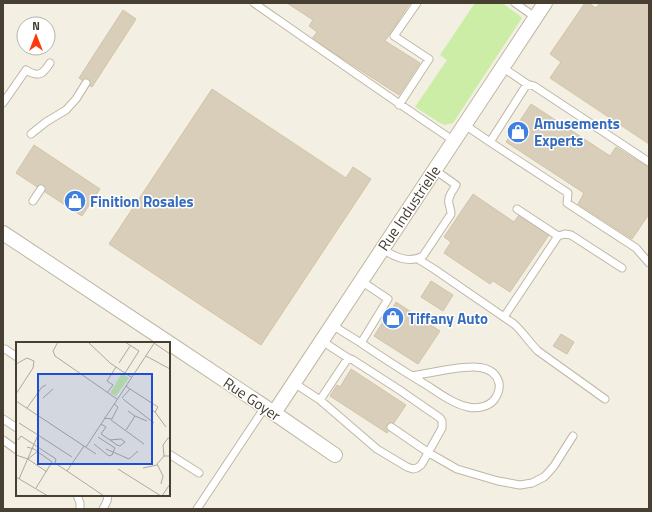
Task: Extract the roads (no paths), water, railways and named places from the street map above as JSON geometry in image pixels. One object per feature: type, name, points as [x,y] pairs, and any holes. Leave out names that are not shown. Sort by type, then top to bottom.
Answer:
[{"type":"street","name":"Rue Industrielle","points":[[269,410],[294,383],[545,3]]},
{"type":"street","name":"Rue Goyer","points":[[3,233],[167,342]]},
{"type":"street","name":"Rue Goyer","points":[[170,344],[335,455]]},
{"type":"lane","points":[[254,3],[399,105],[454,141]]},
{"type":"lane","points":[[399,105],[429,59],[394,36],[417,3]]},
{"type":"lane","points":[[515,3],[535,17]]},
{"type":"lane","points":[[3,103],[26,70],[30,73],[41,74],[50,63]]},
{"type":"lane","points":[[502,67],[528,84],[534,86],[649,162]]},
{"type":"lane","points":[[31,134],[46,122],[66,110],[76,99],[86,83]]},
{"type":"lane","points":[[490,142],[528,84]]},
{"type":"lane","points":[[465,125],[568,193],[567,203],[636,248],[649,263]]},
{"type":"lane","points":[[382,249],[398,258],[406,260],[418,259],[423,256],[451,214],[448,201],[449,196],[456,185],[435,170]]},
{"type":"lane","points":[[33,201],[41,189]]},
{"type":"lane","points":[[517,209],[558,236]]},
{"type":"lane","points":[[504,316],[558,236],[565,234],[571,235],[622,268]]},
{"type":"lane","points":[[418,259],[504,316],[523,333],[538,351],[605,399]]},
{"type":"lane","points":[[360,281],[388,299],[388,307],[360,343]]},
{"type":"lane","points":[[332,325],[412,376],[453,401],[468,407],[487,406],[497,396],[499,386],[496,377],[492,373],[488,370],[476,367],[412,376]]},
{"type":"lane","points":[[294,383],[320,400],[377,449],[407,467],[417,468],[421,465],[429,453],[442,428],[442,421],[440,418],[398,389],[322,341]]},
{"type":"lane","points":[[4,350],[16,356]]},
{"type":"lane","points":[[320,400],[348,358]]},
{"type":"lane","points":[[197,509],[269,410]]},
{"type":"lane","points":[[3,419],[16,427]]},
{"type":"lane","points":[[391,427],[429,453],[457,468],[512,484],[527,484],[540,480],[554,466],[573,436]]},
{"type":"lane","points":[[3,440],[16,449]]},
{"type":"lane","points":[[170,455],[199,473]]},
{"type":"lane","points":[[77,496],[80,509]]},
{"type":"lane","points":[[103,509],[108,501],[108,496]]},
{"type":"place","name":"Amusements Experts","points":[[518,132]]},
{"type":"place","name":"Finition Rosales","points":[[75,201]]},
{"type":"place","name":"Tiffany Auto","points":[[393,318]]}]
